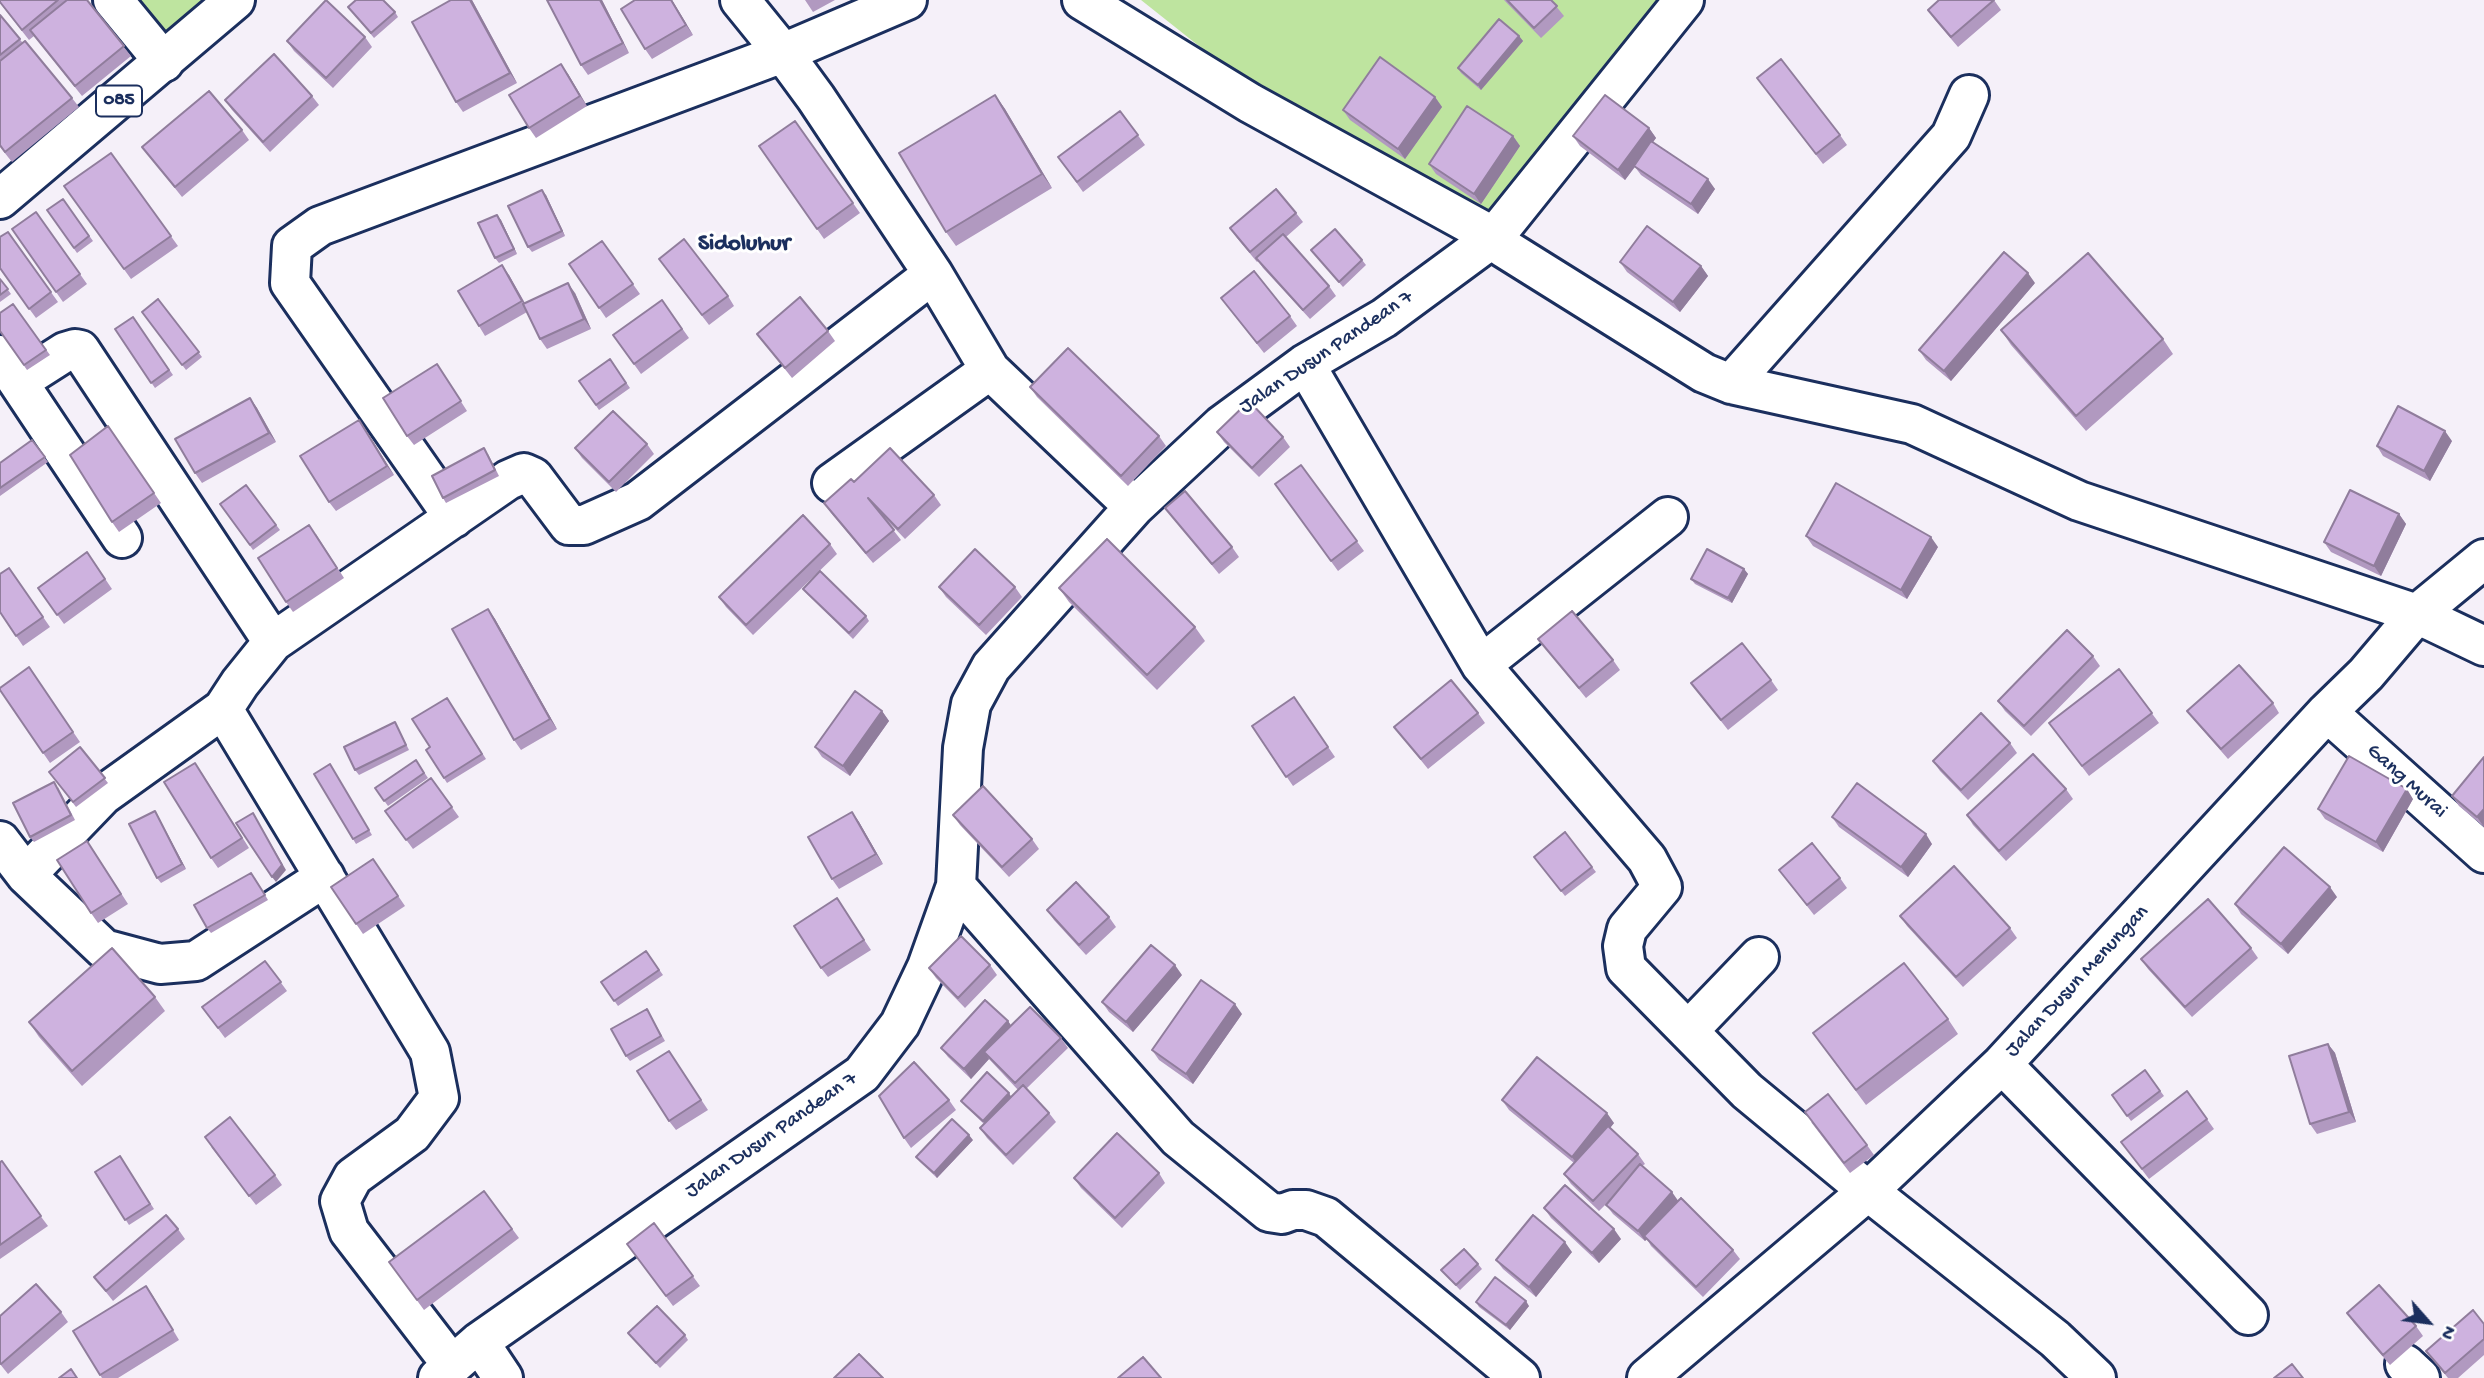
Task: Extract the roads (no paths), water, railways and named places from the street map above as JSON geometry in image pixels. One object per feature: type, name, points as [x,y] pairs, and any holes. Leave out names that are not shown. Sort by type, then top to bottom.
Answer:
[{"type":"street","points":[[113,0],[164,62]]},
{"type":"street","name":"085","points":[[0,199],[236,0]]},
{"type":"street","points":[[740,0],[783,53],[933,274],[989,370],[1134,507]]},
{"type":"street","points":[[454,518],[290,283],[292,246],[320,226],[783,53],[907,0]]},
{"type":"street","points":[[1082,0],[1250,103],[1494,237],[1504,248],[1692,366],[1731,384],[1912,424],[2079,501],[2417,614],[2484,646]]},
{"type":"street","name":"Jalan Dusun Pandean 7","points":[[456,1362],[862,1074],[900,1024],[927,967],[956,886],[963,748],[971,704],[991,667],[1134,507],[1222,425],[1305,364],[1384,318],[1494,237],[1684,0]]},
{"type":"street","points":[[1731,384],[1951,136],[1969,95]]},
{"type":"street","points":[[26,876],[103,795],[223,709],[273,642],[488,492],[524,473],[540,484],[569,525],[584,525],[638,500],[933,274]]},
{"type":"street","points":[[122,538],[9,368],[75,349],[80,351],[273,642]]},
{"type":"street","points":[[1305,364],[1481,665],[1647,859],[1662,887],[1627,929],[1623,946],[1626,968],[1747,1091],[1868,1191],[2056,1339],[2096,1378]]},
{"type":"street","points":[[832,483],[989,370]]},
{"type":"street","points":[[1481,665],[1668,517]]},
{"type":"street","name":"Jalan Dusun Menungan","points":[[1647,1378],[1868,1191],[2002,1063],[2327,712],[2366,674],[2417,614],[2484,559]]},
{"type":"street","points":[[223,709],[430,1052],[439,1098],[412,1134],[353,1177],[340,1201],[349,1231],[456,1362],[503,1378]]},
{"type":"street","name":"Gang Murai","points":[[2327,712],[2484,853]]},
{"type":"street","points":[[0,841],[26,876],[104,949],[160,964],[196,961],[325,877]]},
{"type":"street","points":[[956,886],[1178,1138],[1269,1212],[1282,1214],[1293,1210],[1306,1210],[1326,1217],[1520,1378]]},
{"type":"street","points":[[1688,1031],[1759,957]]},
{"type":"street","points":[[2002,1063],[2248,1315]]},
{"type":"district","name":"Sidoluhur","points":[[744,245]]}]
